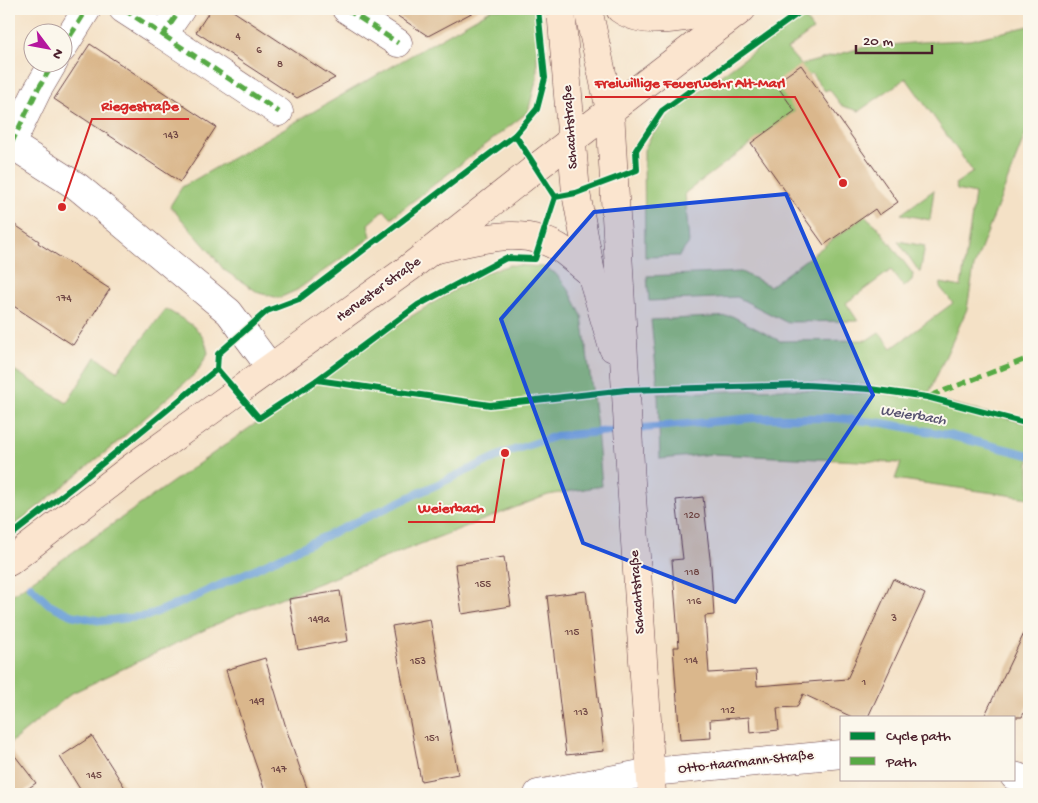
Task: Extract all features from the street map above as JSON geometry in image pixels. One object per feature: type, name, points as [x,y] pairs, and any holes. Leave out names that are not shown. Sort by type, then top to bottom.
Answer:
[{"type":"street","points":[[72,33],[87,9]]},
{"type":"street","points":[[123,9],[279,112]]},
{"type":"street","points":[[163,35],[181,9]]},
{"type":"street","points":[[346,9],[398,43]]},
{"type":"street","name":"Schachtstraße","points":[[561,9],[576,193],[591,273],[626,399]]},
{"type":"street","name":"Schachtstraße","points":[[588,9],[610,110],[626,399],[652,783]]},
{"type":"street","points":[[620,9],[644,18],[679,19],[727,9]]},
{"type":"street","name":"Hervester Straße","points":[[9,562],[131,468],[433,250],[610,110],[742,9]]},
{"type":"street","points":[[48,72],[10,144],[78,187],[229,312],[270,367]]},
{"type":"street","points":[[433,250],[504,236],[524,237],[542,240],[563,251],[591,273]]},
{"type":"street","name":"Otto-Haarmann-Straße","points":[[538,794],[652,783],[840,754]]},
{"type":"street","points":[[1016,777],[1029,780]]},
{"type":"highlighted area","points":[[786,194],[873,395],[735,602],[583,543],[501,319],[594,212]]},
{"type":"green space","points":[[492,9],[535,9],[537,77],[528,112],[391,218],[384,210],[368,224],[371,237],[297,290],[279,298],[259,293],[224,270],[170,206],[182,187]]},
{"type":"green space","points":[[803,16],[813,30],[787,49],[801,65],[861,48],[921,42],[970,40],[1029,26],[1029,125],[974,267],[967,309],[929,393],[870,385],[807,382],[658,387],[651,320],[732,316],[780,341],[867,340],[879,332],[892,348],[953,303],[940,287],[941,283],[961,287],[975,194],[957,190],[955,184],[973,172],[906,78],[859,111],[842,106],[829,89],[825,91],[811,73],[808,76],[795,111],[685,193],[689,243],[679,256],[645,257],[644,150],[651,136],[677,107]]},
{"type":"green space","points":[[934,190],[930,220],[901,214]]},
{"type":"green space","points":[[865,216],[877,226],[913,274],[912,280],[904,287],[891,270],[846,303],[858,321],[786,322],[737,297],[649,301],[647,276],[741,272],[770,286]]},
{"type":"green space","points":[[898,241],[925,246],[920,273]]},
{"type":"green space","points":[[510,265],[544,267],[555,273],[569,290],[582,316],[596,419],[602,486],[548,495],[236,615],[72,693],[9,744],[9,597],[390,329],[481,274]]},
{"type":"green space","points":[[166,309],[193,326],[206,344],[208,353],[197,372],[113,446],[9,530],[9,367],[67,403],[96,357],[117,371]]},
{"type":"green space","points":[[782,389],[927,397],[1029,424],[1029,498],[895,479],[901,463],[713,454],[660,459],[658,394]]},
{"type":"building","points":[[211,9],[230,9],[335,78],[297,98],[196,32]]},
{"type":"building","points":[[387,9],[479,9],[428,36]]},
{"type":"building","points":[[90,44],[216,127],[180,182],[54,99]]},
{"type":"building","points":[[801,65],[898,202],[879,215],[875,209],[824,245],[751,143],[795,111],[775,83]]},
{"type":"building","points":[[9,221],[39,241],[38,243],[110,289],[73,345],[9,303]]},
{"type":"building","points":[[703,497],[714,615],[705,616],[709,673],[756,670],[757,686],[847,679],[893,579],[925,594],[868,716],[850,716],[803,694],[797,707],[777,708],[779,730],[750,733],[749,717],[710,720],[711,738],[680,740],[673,647],[679,647],[672,560],[683,559],[676,500]]},
{"type":"building","points":[[504,557],[511,606],[462,614],[455,564]]},
{"type":"building","points":[[340,591],[348,641],[298,650],[289,599]]},
{"type":"building","points":[[586,591],[604,751],[566,755],[547,596]]},
{"type":"building","points":[[430,619],[458,774],[421,781],[392,626]]},
{"type":"building","points":[[1029,623],[1029,702],[1022,717],[984,716]]},
{"type":"building","points":[[265,658],[288,734],[309,794],[266,794],[249,745],[226,670]]},
{"type":"building","points":[[92,736],[129,794],[83,794],[60,757]]},
{"type":"building","points":[[9,748],[36,783],[20,794],[9,794]]},
{"type":"waterway","name":"Weierbach","points":[[30,586],[49,604],[71,615],[101,621],[147,616],[190,599],[505,453],[556,436],[753,418],[838,418],[883,423],[948,435],[1029,455]]},
{"type":"marked path","points":[[9,15],[13,9]]},
{"type":"marked path","points":[[72,33],[87,9]]},
{"type":"marked path","points":[[123,9],[163,35],[181,9]]},
{"type":"marked path","points":[[346,9],[398,43]]},
{"type":"marked path","points":[[163,35],[279,112]]},
{"type":"marked path","points":[[11,144],[48,72]]},
{"type":"marked path","points":[[930,396],[1029,358]]},
{"type":"cycle path","points":[[538,9],[545,78],[537,109],[515,135],[555,197]]},
{"type":"cycle path","points":[[9,537],[87,476],[217,369],[259,418],[317,380],[418,305],[506,258],[535,259],[555,197],[576,193],[637,170],[636,150],[662,111],[804,9]]},
{"type":"cycle path","points":[[217,369],[218,354],[267,311],[299,299],[515,135]]},
{"type":"cycle path","points":[[317,380],[490,405],[626,390],[806,385],[870,389],[927,397],[1029,424]]},
{"type":"place","name":"Freiwillige Feuerwehr Alt-Marl","points":[[843,183]]},
{"type":"place","name":"Riegestraße","points":[[62,207]]},
{"type":"place","name":"Weierbach","points":[[505,453]]}]
